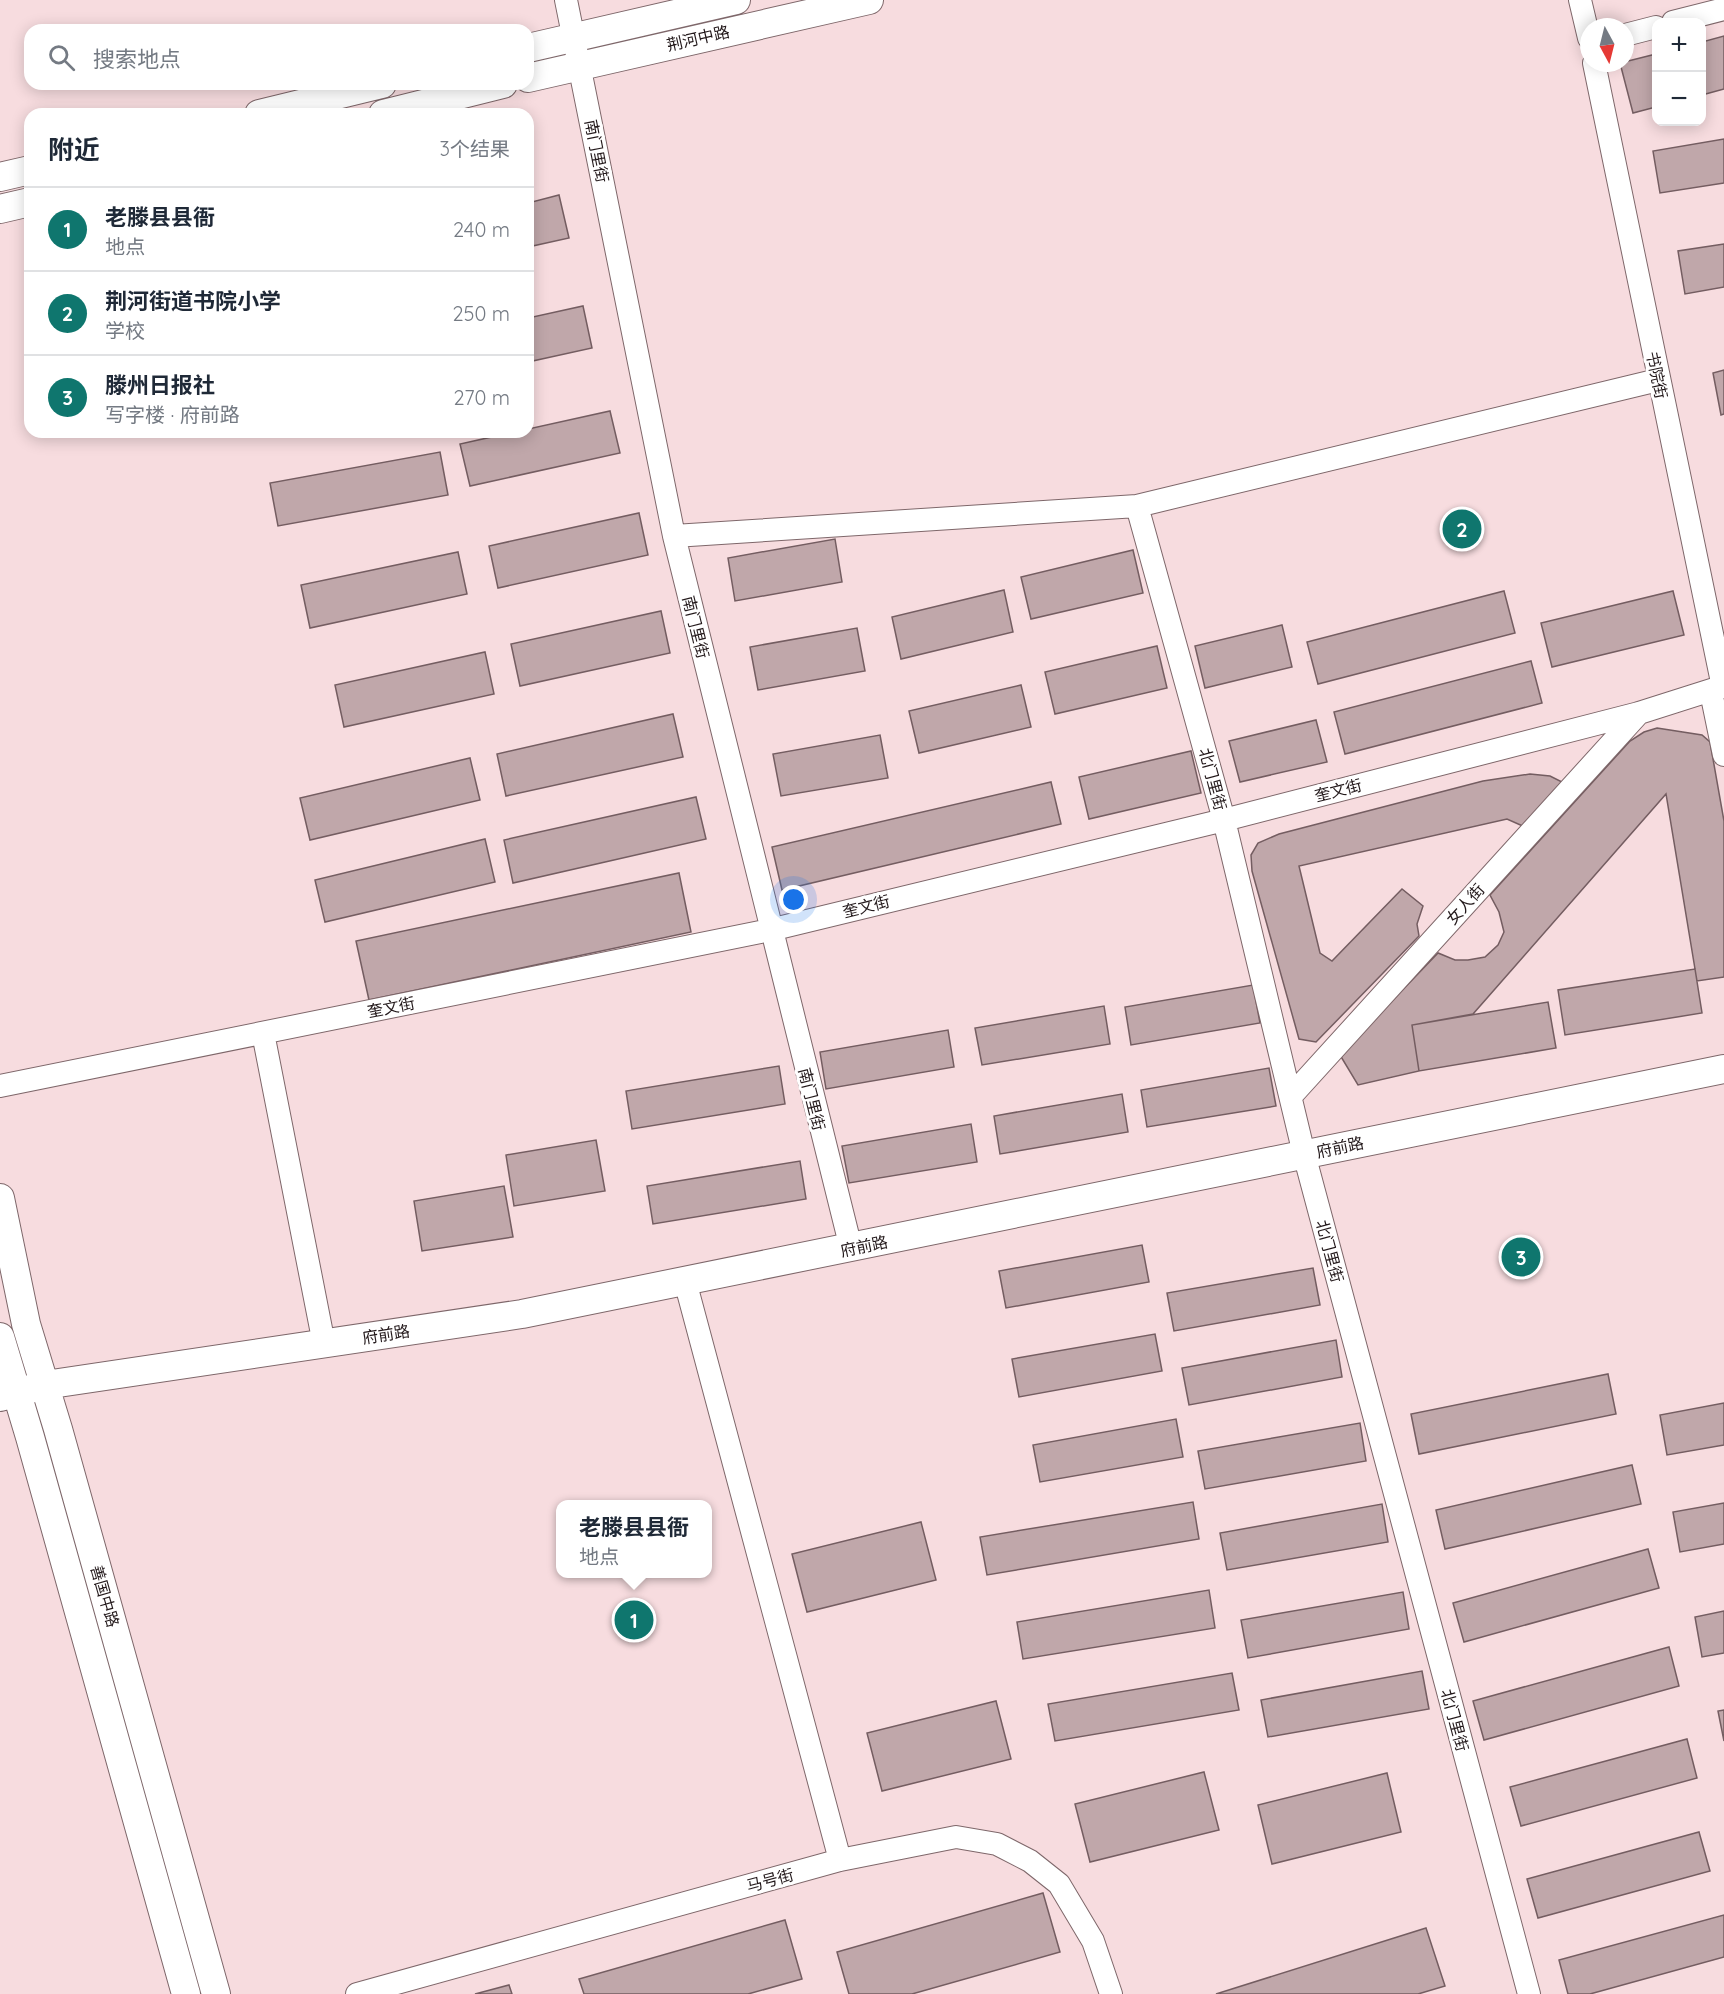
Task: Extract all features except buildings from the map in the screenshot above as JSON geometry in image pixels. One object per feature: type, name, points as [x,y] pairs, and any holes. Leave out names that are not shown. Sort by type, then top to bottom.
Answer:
[{"type":"main road","name":"荆河中路","points":[[534,47],[736,0]]},
{"type":"main road","name":"荆河中路","points":[[534,76],[869,0]]},
{"type":"main road","points":[[284,108],[358,90]]},
{"type":"main road","points":[[407,108],[479,90]]},
{"type":"main road","points":[[0,177],[24,171]]},
{"type":"main road","points":[[0,209],[24,203]]},
{"type":"main road","name":"府前路","points":[[9,1396],[45,1385],[522,1314],[1724,1069]]},
{"type":"main road","name":"善国中路","points":[[0,1197],[26,1324],[216,1994]]},
{"type":"main road","name":"善国中路","points":[[0,1337],[9,1396],[186,1994]]},
{"type":"street","name":"南门里街","points":[[566,0],[674,536],[850,1248]]},
{"type":"street","points":[[1580,0],[1584,18]]},
{"type":"street","points":[[1688,18],[1724,9]]},
{"type":"street","points":[[1634,33],[1652,28]]},
{"type":"street","name":"书院街","points":[[1596,72],[1719,688],[1724,755]]},
{"type":"street","points":[[674,536],[1137,506],[1658,380]]},
{"type":"street","name":"北门里街","points":[[1137,506],[1224,820],[1292,1095],[1304,1154],[1529,1994]]},
{"type":"street","name":"奎文街","points":[[0,1086],[770,930],[1224,820],[1639,713],[1719,688]]},
{"type":"street","name":"女人街","points":[[1292,1095],[1639,713]]},
{"type":"street","points":[[263,1033],[324,1344]]},
{"type":"street","points":[[685,1281],[840,1860]]},
{"type":"street","name":"马号街","points":[[357,1994],[840,1860],[956,1838],[997,1844],[1030,1861],[1059,1884],[1093,1941],[1111,1994]]},
{"type":"place","name":"荆河街道书院小学","points":[[1462,529]]},
{"type":"place","name":"滕州日报社","points":[[1521,1257]]},
{"type":"place","name":"老滕县县衙","points":[[634,1620]]}]
